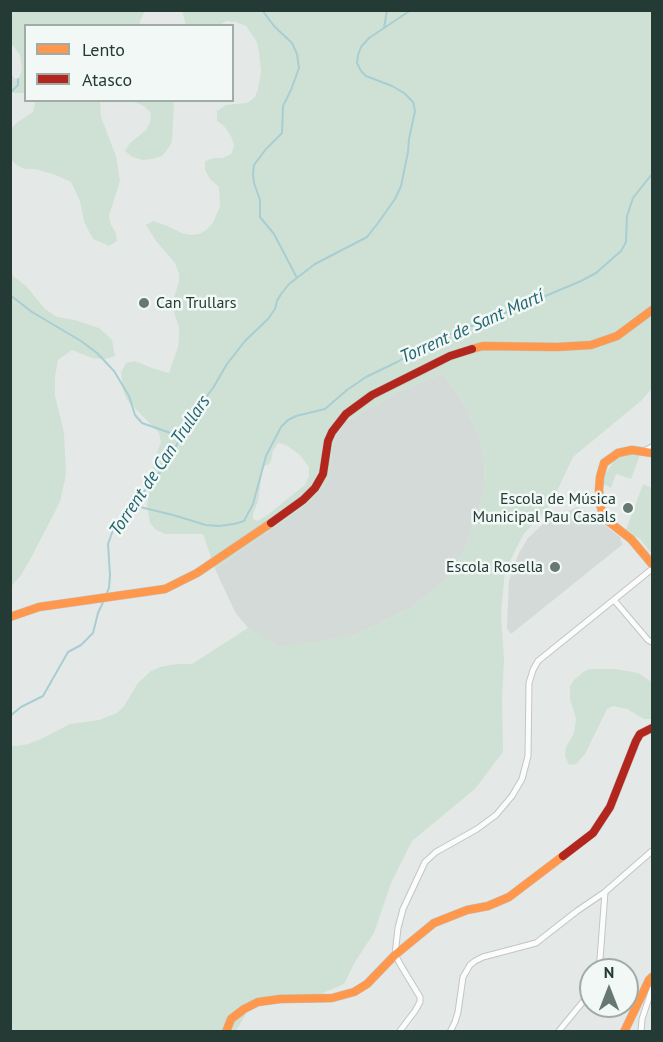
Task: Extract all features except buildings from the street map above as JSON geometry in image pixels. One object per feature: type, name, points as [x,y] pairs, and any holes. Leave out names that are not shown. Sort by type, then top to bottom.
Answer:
[{"type":"street","points":[[10,617],[65,603],[165,589],[192,576],[303,500],[315,488],[322,474],[328,441],[346,414],[372,395],[450,356],[473,348],[496,345],[579,346],[601,342],[616,336],[652,310]]},
{"type":"street","points":[[644,451],[652,447]]},
{"type":"street","points":[[652,453],[632,450],[618,453],[604,463],[599,490],[604,518],[631,539],[652,564]]},
{"type":"street","points":[[399,1032],[416,1011],[420,997],[395,955],[398,928],[403,909],[425,862],[436,852],[477,829],[496,815],[512,796],[522,778],[528,756],[529,682],[537,661],[652,569]]},
{"type":"street","points":[[614,600],[652,642]]},
{"type":"street","points":[[226,1032],[231,1019],[258,1002],[280,999],[332,998],[354,992],[367,984],[395,955],[434,924],[447,917],[488,906],[510,897],[593,832],[610,807],[636,741],[640,734],[652,728]]},
{"type":"street","points":[[450,1032],[458,1012],[463,977],[474,961],[536,943],[605,892],[652,851]]},
{"type":"street","points":[[600,958],[605,892]]},
{"type":"street","points":[[624,1032],[652,977]]},
{"type":"street","points":[[641,1032],[642,1019],[652,989]]},
{"type":"street","points":[[558,1032],[579,1007]]},
{"type":"shaded area","points":[[443,373],[466,407],[477,431],[484,458],[485,487],[465,550],[446,580],[412,607],[355,635],[280,648],[248,628],[235,612],[215,569],[306,505],[325,486],[335,439],[343,423],[398,392]]},
{"type":"shaded area","name":"Escola Rosella","points":[[577,507],[597,513],[602,523],[621,538],[623,544],[511,634],[507,628],[509,580],[519,553],[528,538],[553,515],[564,514]]},
{"type":"green space","points":[[11,10],[145,10],[140,24],[24,24],[24,93],[11,93],[11,74],[18,79],[22,69],[20,55],[11,43]]},
{"type":"green space","points":[[182,11],[652,11],[652,388],[642,400],[573,457],[551,504],[523,535],[505,571],[501,614],[504,661],[503,752],[475,789],[412,841],[391,883],[374,933],[344,984],[309,999],[250,1007],[236,1031],[11,1031],[10,746],[28,744],[70,724],[99,720],[117,713],[138,683],[151,671],[177,664],[192,664],[248,628],[281,647],[355,635],[412,607],[446,580],[465,550],[485,487],[484,458],[477,431],[466,407],[443,373],[398,392],[343,423],[332,450],[330,475],[326,486],[306,505],[215,569],[203,534],[165,534],[156,530],[150,523],[147,505],[155,458],[161,442],[159,433],[127,400],[123,390],[121,372],[126,363],[135,361],[169,373],[178,347],[179,328],[173,309],[173,300],[179,274],[175,263],[146,225],[153,221],[191,235],[199,234],[213,223],[220,206],[219,187],[210,179],[205,170],[205,161],[231,154],[234,146],[231,136],[217,121],[217,111],[226,105],[247,103],[255,97],[258,89],[261,72],[257,42],[246,26],[227,21],[221,24],[186,24]],"holes":[[[278,443],[286,445],[300,455],[309,467],[309,476],[305,485],[269,514],[257,521],[253,519],[263,466],[268,465],[271,461]]]},
{"type":"green space","points":[[100,102],[101,117],[116,156],[120,181],[109,216],[117,241],[109,246],[93,239],[84,222],[80,201],[71,182],[53,174],[26,169],[11,160],[11,128],[33,112],[35,103]]},
{"type":"green space","points":[[134,102],[174,102],[172,141],[168,149],[162,156],[143,160],[132,157],[125,151],[130,143],[146,130],[150,122],[151,113],[144,106]]},
{"type":"green space","points":[[11,274],[27,287],[45,309],[57,317],[99,328],[112,340],[115,356],[105,359],[92,358],[72,350],[58,360],[55,396],[64,432],[66,475],[60,502],[31,558],[11,587]]},
{"type":"green space","points":[[630,455],[640,455],[631,479],[616,474],[611,488],[603,484],[604,476],[615,460]]},
{"type":"green space","points":[[643,484],[652,488],[652,554],[640,539],[626,530]]},
{"type":"green space","points":[[615,669],[638,673],[652,682],[652,719],[644,719],[627,709],[613,706],[607,709],[585,754],[576,764],[569,765],[565,756],[566,747],[574,733],[576,719],[570,699],[570,686],[586,670]]},
{"type":"waterway","points":[[262,10],[274,26],[292,43],[297,54],[299,68],[283,106],[282,133],[254,165],[254,183],[260,200],[260,217],[274,234],[297,278]]},
{"type":"waterway","points":[[384,28],[387,10]]},
{"type":"waterway","name":"Torrent de Can Trullars","points":[[106,595],[110,575],[108,544],[113,530],[164,467],[197,409],[227,364],[245,341],[268,319],[289,284],[315,264],[367,237],[395,199],[401,186],[408,152],[415,111],[413,102],[392,86],[366,76],[357,63],[361,47],[369,38],[411,10]]},
{"type":"waterway","points":[[10,93],[18,85],[18,79]]},
{"type":"waterway","name":"Torrent de Sant Martí","points":[[132,505],[206,525],[219,526],[244,521],[253,504],[266,456],[281,427],[288,420],[325,409],[366,377],[435,340],[505,313],[596,273],[621,251],[626,242],[627,216],[633,198],[652,174]]},
{"type":"waterway","points":[[10,295],[32,312],[97,353],[114,371],[129,396],[135,415],[142,423],[182,437]]},
{"type":"waterway","name":"Torrent de Can Trullars","points":[[10,716],[21,707],[43,696],[68,652],[81,645],[93,633],[104,600]]},
{"type":"traffic: slow","points":[[472,349],[483,346],[591,345],[617,336],[652,310]]},
{"type":"traffic: slow","points":[[652,453],[632,450],[618,453],[604,463],[599,490],[604,518],[631,539],[652,564]]},
{"type":"traffic: slow","points":[[10,617],[39,607],[165,589],[197,573],[271,523]]},
{"type":"traffic: slow","points":[[226,1032],[231,1019],[258,1002],[280,999],[332,998],[354,992],[367,984],[395,955],[434,923],[509,897],[563,856]]},
{"type":"traffic: slow","points":[[624,1032],[652,977]]},
{"type":"traffic: jam","points":[[271,523],[303,500],[315,488],[323,474],[328,441],[346,414],[372,395],[450,356],[472,349]]},
{"type":"traffic: jam","points":[[563,856],[593,833],[610,807],[636,741],[640,734],[652,728]]},
{"type":"place","name":"Can Trullars","points":[[144,303]]},
{"type":"place","name":"Escola de Música Municipal Pau Casals","points":[[628,508]]},
{"type":"place","name":"Escola Rosella","points":[[555,567]]}]
